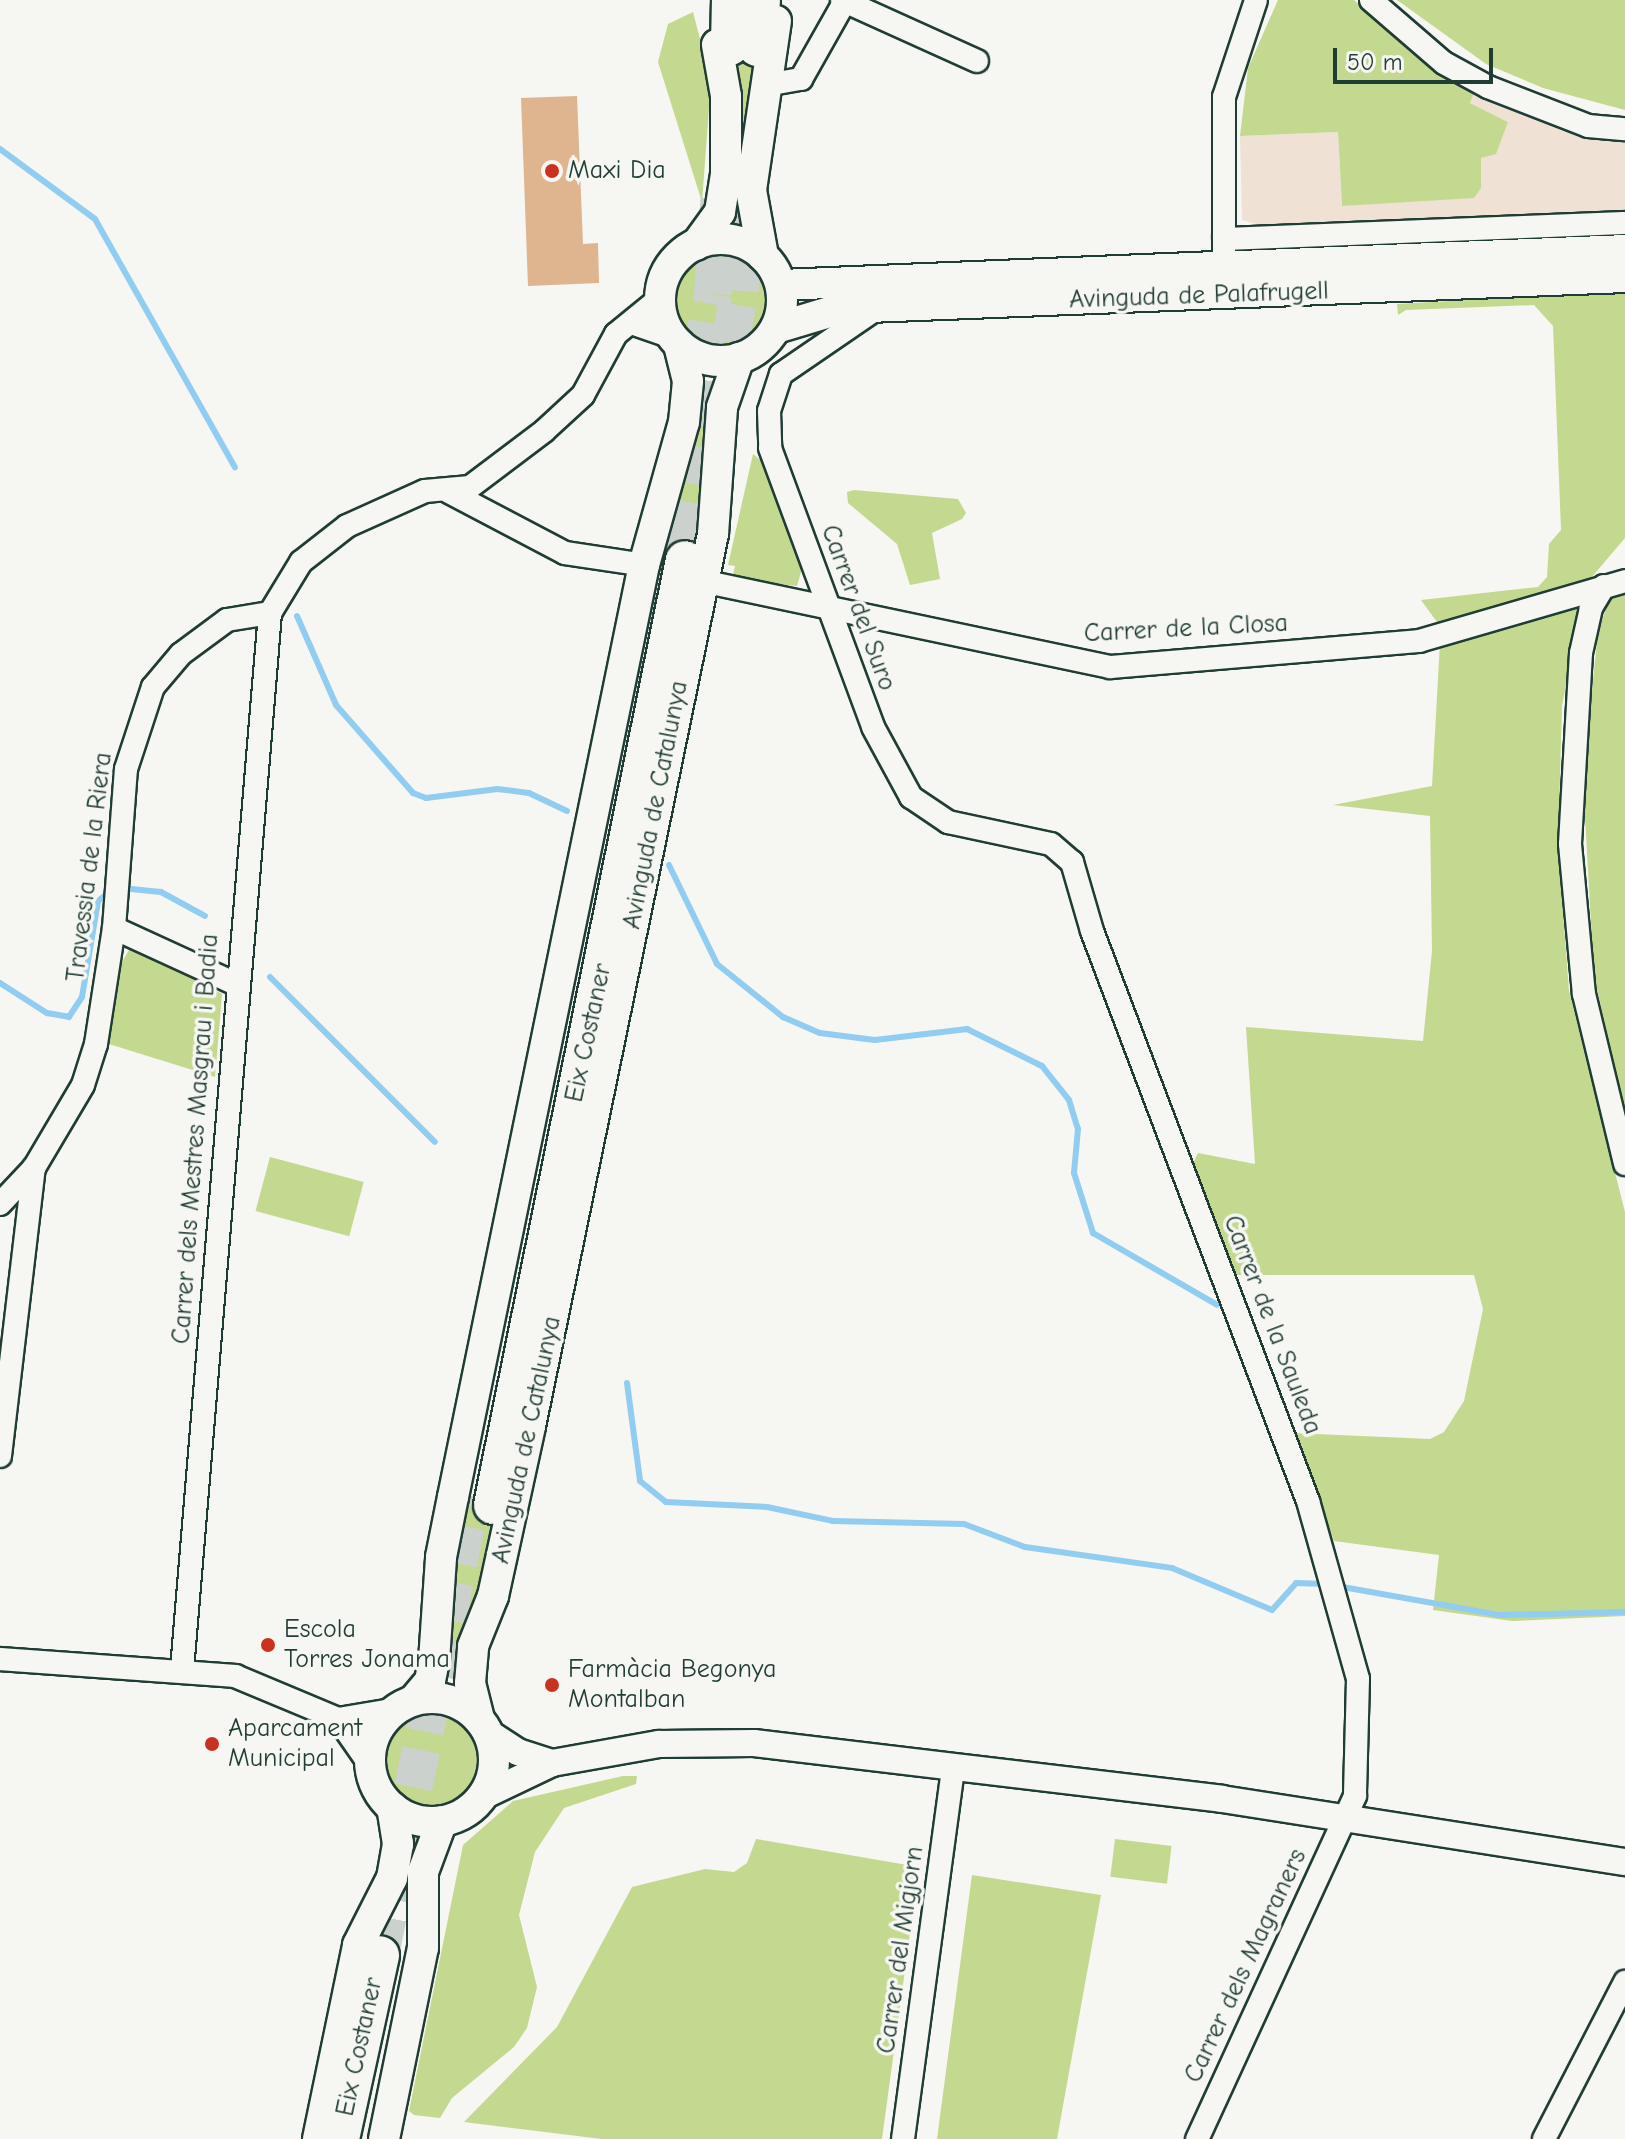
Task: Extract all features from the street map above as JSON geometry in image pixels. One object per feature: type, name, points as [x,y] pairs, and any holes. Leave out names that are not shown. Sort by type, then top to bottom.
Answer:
[{"type":"highway","points":[[708,0],[734,46]]},
{"type":"highway","points":[[731,0],[734,46]]},
{"type":"highway","points":[[734,46],[761,0]]},
{"type":"highway","name":"Eix Costaner","points":[[482,1501],[673,568]]},
{"type":"highway","name":"Eix Costaner","points":[[340,2139],[390,1956],[362,2139]]},
{"type":"main road","points":[[734,46],[726,176],[720,212],[696,245],[674,261],[660,298],[676,341],[701,358],[739,358],[764,344],[776,328],[781,285],[763,256],[751,190],[778,0]]},
{"type":"main road","points":[[696,245],[726,239],[763,256]]},
{"type":"main road","name":"Avinguda de Palafrugell","points":[[781,285],[1224,253],[1625,250]]},
{"type":"main road","name":"Avinguda de Palafrugell","points":[[776,328],[843,308],[1625,277]]},
{"type":"main road","name":"Avinguda de Catalunya","points":[[483,1725],[470,1683],[473,1646],[503,1556],[673,568],[688,381],[676,341]]},
{"type":"main road","name":"Avinguda de Catalunya","points":[[405,1704],[432,1671],[441,1557],[673,568],[719,490],[722,407],[739,358]]},
{"type":"main road","points":[[449,1700],[483,1725],[494,1764],[483,1796],[442,1821],[415,1820],[392,1807],[376,1788],[370,1765],[378,1729],[405,1704],[449,1700]]},
{"type":"main road","points":[[318,2139],[358,1945],[392,1878],[398,1844],[392,1807]]},
{"type":"main road","points":[[384,2139],[423,1948],[423,1872],[442,1821]]},
{"type":"street","points":[[1224,253],[1224,97],[1256,0]]},
{"type":"street","points":[[1371,0],[1444,63],[1488,87],[1588,126],[1625,129]]},
{"type":"street","points":[[766,85],[801,79],[844,1],[977,61]]},
{"type":"street","name":"Avinguda de Palafrugell","points":[[1224,253],[1625,223]]},
{"type":"street","points":[[270,613],[301,562],[347,526],[425,491],[470,487],[544,431],[583,395],[616,334],[634,324],[660,298]]},
{"type":"street","name":"Carrer del Suro","points":[[879,307],[790,366],[772,397],[770,448],[824,602],[873,727],[911,797],[948,822],[1051,844],[1072,862]]},
{"type":"street","points":[[634,324],[676,341]]},
{"type":"street","name":"Carrer de la Closa","points":[[445,490],[565,553],[673,568],[1063,661],[1110,667],[1419,641],[1614,584]]},
{"type":"street","points":[[1614,584],[1591,608],[1581,653],[1570,844],[1584,994],[1625,1164]]},
{"type":"street","name":"Travessia de la Riera","points":[[28,1225],[0,1204],[34,1168],[83,1085],[96,1044],[114,928],[112,905],[126,769],[153,687],[174,660],[227,620],[270,613]]},
{"type":"street","name":"Carrer dels Mestres Masgrau i Badia","points":[[182,1670],[236,984],[270,613]]},
{"type":"street","name":"Carrer de la Sauleda","points":[[1072,862],[1336,1585],[1358,1679],[1360,1722],[1355,1796],[1344,1816]]},
{"type":"street","points":[[114,928],[236,984]]},
{"type":"street","points":[[0,1456],[34,1168]]},
{"type":"street","points":[[0,1659],[235,1676],[338,1719],[370,1765]]},
{"type":"street","points":[[338,1719],[405,1704]]},
{"type":"street","points":[[483,1725],[518,1752],[552,1763]]},
{"type":"street","points":[[483,1796],[552,1763],[659,1744],[713,1741],[1344,1816],[1621,1860]]},
{"type":"street","name":"Carrer del Migjorn","points":[[903,2139],[953,1768]]},
{"type":"street","name":"Carrer dels Magraners","points":[[1197,2139],[1344,1816]]},
{"type":"street","points":[[1544,2139],[1625,1982]]},
{"type":"shaded area","points":[[1474,93],[1562,131],[1625,142],[1625,212],[1270,228],[1242,220],[1240,136],[1338,132],[1342,206],[1464,195],[1481,188],[1481,158],[1508,122],[1470,103]]},
{"type":"green space","points":[[1278,0],[1354,0],[1409,51],[1474,93],[1470,103],[1508,122],[1496,154],[1481,158],[1481,188],[1474,198],[1342,206],[1338,132],[1240,136],[1248,68]]},
{"type":"green space","points":[[1397,0],[1625,0],[1625,110],[1543,88],[1486,64]]},
{"type":"green space","points":[[693,12],[711,81],[702,202],[658,62],[668,24]]},
{"type":"green space","points":[[723,51],[765,52],[744,207],[730,206]]},
{"type":"green space","points":[[722,250],[741,254],[757,265],[768,281],[772,300],[768,319],[757,335],[741,346],[722,350],[703,346],[687,335],[676,319],[672,300],[676,281],[687,265],[703,254]]},
{"type":"green space","points":[[1625,291],[1625,538],[1585,585],[1440,626],[1421,600],[1538,587],[1547,577],[1549,544],[1561,530],[1553,326],[1534,305],[1406,310],[1398,315],[1397,304]]},
{"type":"green space","points":[[701,393],[715,396],[712,474],[694,563],[654,556]]},
{"type":"green space","points":[[753,454],[763,462],[803,565],[797,586],[732,579],[735,566],[728,565]]},
{"type":"green space","points":[[854,490],[958,499],[966,513],[962,519],[932,533],[940,579],[910,585],[897,544],[848,503],[847,492]]},
{"type":"green space","points":[[1625,593],[1625,1111],[1594,976],[1583,782],[1598,631],[1610,598]]},
{"type":"green space","points":[[1581,603],[1562,706],[1558,847],[1569,991],[1625,1212],[1625,1616],[1512,1621],[1433,1610],[1439,1555],[1334,1541],[1293,1433],[1430,1439],[1444,1432],[1464,1401],[1483,1309],[1474,1275],[1234,1275],[1193,1163],[1198,1153],[1255,1164],[1246,1027],[1423,1041],[1432,951],[1430,816],[1333,805],[1432,786],[1440,643]]},
{"type":"green space","points":[[133,943],[222,994],[215,1077],[109,1044],[122,962]]},
{"type":"green space","points":[[270,1157],[364,1182],[349,1236],[256,1211]]},
{"type":"green space","points":[[462,1497],[501,1504],[458,1668],[443,1666]]},
{"type":"green space","points":[[430,1711],[449,1715],[465,1725],[475,1741],[479,1760],[475,1779],[465,1795],[449,1805],[430,1809],[411,1805],[395,1795],[385,1779],[381,1760],[385,1741],[395,1725],[411,1715]]},
{"type":"green space","points":[[623,1776],[637,1776],[636,1784],[564,1808],[535,1852],[519,1915],[537,1987],[527,2028],[514,2047],[452,2098],[440,2118],[414,2115],[409,2111],[463,1845],[513,1801]]},
{"type":"green space","points":[[756,1839],[919,1867],[882,2139],[602,2139],[464,2122],[557,2027],[632,1887],[705,1869],[734,1872],[747,1863]]},
{"type":"green space","points":[[1115,1839],[1172,1846],[1167,1884],[1110,1877]]},
{"type":"green space","points":[[972,1875],[1101,1895],[1057,2139],[937,2139]]},
{"type":"building","name":"Maxi Dia","points":[[577,96],[583,244],[598,243],[599,283],[528,286],[521,98]]},
{"type":"waterway","points":[[0,149],[95,219],[235,467]]},
{"type":"waterway","points":[[297,616],[336,705],[413,793],[426,798],[497,789],[529,793],[567,811]]},
{"type":"waterway","points":[[669,865],[717,964],[783,1017],[820,1033],[875,1040],[967,1029],[1042,1066],[1069,1100],[1078,1129],[1074,1173],[1093,1233],[1217,1305]]},
{"type":"waterway","points":[[121,888],[161,892],[205,916]]},
{"type":"waterway","points":[[0,983],[47,1013],[69,1017],[82,997],[98,901],[111,891]]},
{"type":"waterway","points":[[270,977],[435,1142]]},
{"type":"waterway","points":[[627,1383],[640,1481],[666,1502],[767,1507],[833,1521],[964,1524],[1025,1547],[1172,1568],[1272,1610],[1296,1583],[1326,1584]]},
{"type":"waterway","points":[[1337,1586],[1500,1615],[1625,1612]]},
{"type":"tunnel","points":[[730,342],[740,291],[748,185]]},
{"type":"tunnel","points":[[690,416],[713,294],[720,192]]},
{"type":"tunnel","points":[[688,541],[713,422]]},
{"type":"tunnel","points":[[661,565],[673,500]]},
{"type":"tunnel","points":[[380,1955],[472,1496]]},
{"type":"place","name":"Maxi Dia","points":[[552,171]]},
{"type":"place","name":"Escola Torres Jonama","points":[[268,1645]]},
{"type":"place","name":"Farmàcia Begonya Montalban","points":[[552,1685]]},
{"type":"place","name":"Aparcament Municipal","points":[[212,1744]]}]
